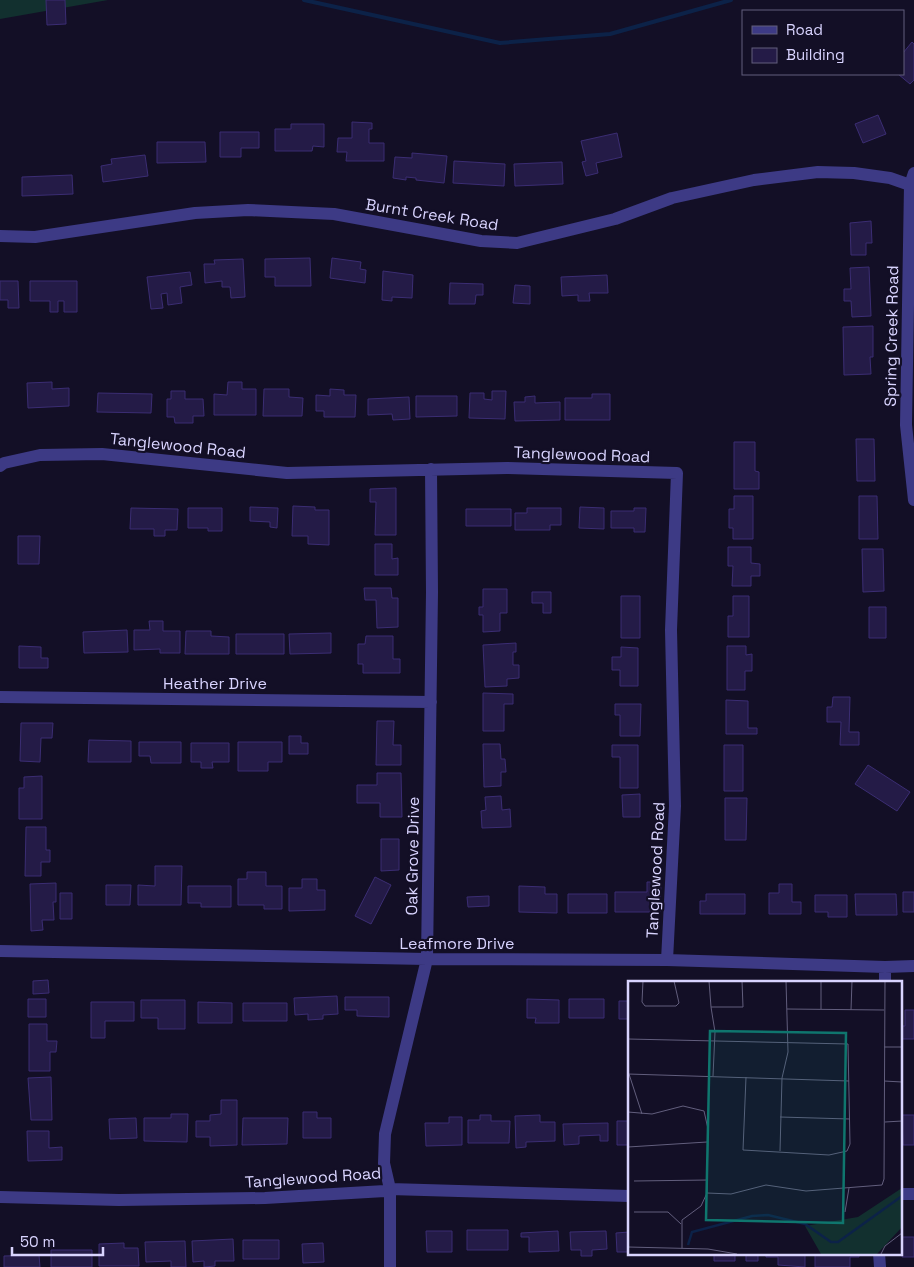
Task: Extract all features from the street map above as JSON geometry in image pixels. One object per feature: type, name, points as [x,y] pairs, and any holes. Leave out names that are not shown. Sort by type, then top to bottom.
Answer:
[{"type":"street","name":"Burnt Creek Road","points":[[0,236],[35,236],[195,213],[248,210],[334,214],[481,241],[517,243],[615,218],[672,198],[754,180],[818,172],[854,172],[890,178],[912,179]]},
{"type":"street","name":"Spring Creek Road","points":[[912,179],[906,425],[914,500]]},
{"type":"street","name":"Tanglewood Road","points":[[0,466],[40,455],[102,454],[287,473],[507,468],[678,473],[671,630],[675,806],[667,960]]},
{"type":"street","name":"Oak Grove Drive","points":[[390,1267],[390,1189],[384,1163],[385,1134],[427,959],[431,702],[431,469]]},
{"type":"street","name":"Heather Drive","points":[[0,697],[431,702]]},
{"type":"street","name":"Leafmore Drive","points":[[0,951],[427,959],[667,960],[885,967],[914,966]]},
{"type":"street","points":[[885,967],[885,981]]},
{"type":"street","name":"Tanglewood Road","points":[[0,1197],[119,1200],[265,1198],[385,1191],[390,1189],[628,1196]]},
{"type":"street","points":[[879,1254],[880,1267]]},
{"type":"green space","points":[[0,0],[108,0],[0,19]]},
{"type":"building","points":[[46,0],[65,0],[66,24],[47,25]]},
{"type":"building","points":[[912,42],[914,44],[914,80],[910,84],[899,75],[904,75],[904,52]]},
{"type":"building","points":[[878,115],[886,134],[863,143],[855,124]]},
{"type":"building","points":[[352,122],[372,123],[372,129],[369,129],[369,143],[384,143],[384,161],[346,161],[347,152],[337,152],[338,138],[352,138]]},
{"type":"building","points":[[291,124],[324,124],[324,147],[313,146],[312,151],[275,151],[275,129],[291,129]]},
{"type":"building","points":[[220,132],[259,132],[259,148],[241,148],[241,157],[220,157]]},
{"type":"building","points":[[617,133],[622,157],[596,163],[598,173],[586,176],[582,162],[586,161],[581,141]]},
{"type":"building","points":[[157,142],[205,142],[206,162],[157,163]]},
{"type":"building","points":[[412,153],[447,156],[444,183],[406,177],[406,180],[393,178],[395,157],[412,158]]},
{"type":"building","points":[[145,155],[148,176],[103,182],[101,166],[112,164],[111,159]]},
{"type":"building","points":[[454,161],[505,164],[504,186],[453,183]]},
{"type":"building","points":[[562,162],[563,184],[515,186],[514,164]]},
{"type":"building","points":[[72,175],[73,194],[22,196],[22,177]]},
{"type":"building","points":[[871,221],[872,243],[866,243],[866,255],[851,255],[850,223]]},
{"type":"building","points":[[310,258],[311,286],[275,286],[275,277],[265,277],[265,259]]},
{"type":"building","points":[[332,258],[361,262],[360,269],[366,270],[365,283],[330,278]]},
{"type":"building","points":[[243,259],[245,297],[231,298],[230,287],[222,287],[222,281],[205,283],[204,264],[215,264],[214,260]]},
{"type":"building","points":[[869,267],[871,316],[852,317],[851,301],[844,301],[844,289],[851,289],[850,268]]},
{"type":"building","points":[[383,271],[413,275],[412,298],[392,297],[392,301],[382,300]]},
{"type":"building","points":[[190,272],[192,285],[180,287],[182,303],[168,305],[167,293],[161,294],[163,308],[151,309],[147,277]]},
{"type":"building","points":[[607,275],[608,293],[589,293],[590,301],[578,301],[578,295],[562,296],[561,277]]},
{"type":"building","points":[[0,281],[18,281],[19,308],[8,308],[8,300],[0,300]]},
{"type":"building","points":[[30,281],[77,281],[77,312],[64,312],[64,301],[58,301],[58,312],[50,312],[50,301],[30,301]]},
{"type":"building","points":[[450,283],[483,284],[483,295],[476,295],[475,304],[449,304]]},
{"type":"building","points":[[515,285],[530,286],[530,304],[513,303]]},
{"type":"building","points":[[873,326],[873,357],[870,357],[871,374],[844,375],[843,327]]},
{"type":"building","points":[[52,382],[52,389],[69,388],[69,406],[28,408],[27,383]]},
{"type":"building","points":[[228,382],[242,382],[242,389],[256,389],[256,415],[214,415],[214,394],[227,395]]},
{"type":"building","points":[[264,389],[289,389],[289,397],[303,398],[302,416],[263,416]]},
{"type":"building","points":[[330,389],[344,390],[344,395],[356,395],[355,417],[324,417],[324,411],[316,411],[316,395],[330,396]]},
{"type":"building","points":[[171,391],[185,391],[185,399],[203,399],[204,416],[193,416],[193,423],[175,423],[174,417],[167,417],[167,399],[171,399]]},
{"type":"building","points":[[492,391],[506,391],[505,419],[469,418],[470,393],[484,393],[484,399],[492,400]]},
{"type":"building","points":[[98,393],[152,394],[151,413],[97,412]]},
{"type":"building","points":[[592,394],[610,394],[610,420],[565,420],[565,398],[592,398]]},
{"type":"building","points":[[416,396],[457,396],[457,416],[416,417]]},
{"type":"building","points":[[535,396],[535,403],[560,402],[560,420],[515,421],[514,402],[525,402],[525,397]]},
{"type":"building","points":[[409,397],[410,419],[393,420],[392,414],[368,415],[368,399]]},
{"type":"building","points":[[856,439],[874,439],[875,481],[857,481]]},
{"type":"building","points":[[734,442],[755,442],[755,471],[759,472],[759,489],[734,489]]},
{"type":"building","points":[[396,488],[396,535],[375,535],[376,502],[370,502],[370,489]]},
{"type":"building","points":[[734,496],[753,496],[753,539],[733,539],[733,528],[729,528],[729,509],[734,509]]},
{"type":"building","points":[[859,496],[877,496],[878,539],[859,539]]},
{"type":"building","points":[[293,506],[315,507],[315,510],[329,510],[329,545],[308,544],[308,536],[292,536]]},
{"type":"building","points":[[250,507],[278,508],[277,528],[270,527],[270,522],[250,521]]},
{"type":"building","points":[[580,507],[604,508],[604,529],[579,528]]},
{"type":"building","points":[[131,508],[178,509],[177,530],[165,530],[165,536],[154,536],[154,529],[130,529]]},
{"type":"building","points":[[188,508],[222,508],[222,531],[208,531],[208,528],[188,528]]},
{"type":"building","points":[[527,508],[561,508],[561,525],[550,525],[550,530],[515,530],[515,513],[527,513]]},
{"type":"building","points":[[634,508],[646,508],[645,532],[634,532],[634,528],[611,528],[611,511],[634,511]]},
{"type":"building","points":[[466,509],[511,509],[511,526],[466,526]]},
{"type":"building","points":[[18,536],[40,536],[39,564],[18,564]]},
{"type":"building","points":[[375,544],[392,544],[392,559],[398,558],[398,575],[375,575]]},
{"type":"building","points":[[728,547],[751,547],[751,563],[760,564],[760,576],[751,576],[751,586],[732,586],[733,566],[728,566]]},
{"type":"building","points":[[862,549],[883,549],[884,591],[863,592]]},
{"type":"building","points":[[364,588],[391,588],[392,598],[398,598],[398,627],[377,628],[376,600],[365,600]]},
{"type":"building","points":[[483,589],[507,589],[507,613],[500,613],[500,631],[483,632],[483,615],[479,615],[479,607],[483,607]]},
{"type":"building","points":[[532,592],[551,592],[551,613],[543,613],[543,603],[532,603]]},
{"type":"building","points":[[621,596],[640,596],[640,638],[621,638]]},
{"type":"building","points":[[733,596],[749,596],[749,637],[728,637],[728,616],[733,616]]},
{"type":"building","points":[[869,607],[886,607],[886,638],[869,638]]},
{"type":"building","points":[[149,621],[163,621],[163,631],[180,631],[180,653],[160,653],[160,649],[134,650],[134,630],[150,630]]},
{"type":"building","points":[[127,630],[128,652],[84,653],[83,632]]},
{"type":"building","points":[[186,631],[211,631],[211,636],[229,637],[229,654],[185,654]]},
{"type":"building","points":[[331,633],[331,653],[290,654],[289,634]]},
{"type":"building","points":[[236,634],[284,634],[284,654],[236,654]]},
{"type":"building","points":[[366,636],[393,636],[393,659],[400,659],[400,673],[363,673],[363,664],[358,664],[358,644],[365,644]]},
{"type":"building","points":[[516,643],[516,652],[513,652],[513,665],[519,665],[519,678],[507,679],[507,686],[485,687],[483,645]]},
{"type":"building","points":[[19,646],[41,647],[41,658],[48,658],[48,668],[19,668]]},
{"type":"building","points":[[727,646],[746,646],[746,655],[752,654],[752,671],[745,671],[745,690],[727,690]]},
{"type":"building","points":[[621,647],[638,648],[638,686],[620,686],[620,670],[612,670],[612,657],[621,657]]},
{"type":"building","points":[[483,693],[513,694],[513,704],[504,704],[504,731],[483,731]]},
{"type":"building","points":[[833,697],[850,697],[849,732],[859,732],[859,745],[840,745],[841,722],[827,722],[827,707],[832,707]]},
{"type":"building","points":[[726,700],[748,701],[748,728],[757,728],[757,734],[726,734]]},
{"type":"building","points":[[615,704],[641,704],[640,736],[620,736],[620,715],[615,715]]},
{"type":"building","points":[[377,721],[394,721],[393,745],[401,745],[401,765],[376,765]]},
{"type":"building","points":[[21,723],[53,723],[52,738],[41,738],[40,762],[20,761]]},
{"type":"building","points":[[289,736],[301,736],[301,743],[308,743],[308,754],[289,754]]},
{"type":"building","points":[[89,740],[131,741],[131,762],[88,762]]},
{"type":"building","points":[[139,742],[181,742],[181,763],[151,763],[150,756],[139,756]]},
{"type":"building","points":[[238,742],[282,742],[282,762],[268,762],[268,771],[238,771]]},
{"type":"building","points":[[191,743],[229,743],[229,762],[212,762],[213,768],[201,768],[201,762],[191,762]]},
{"type":"building","points":[[483,744],[500,744],[501,759],[505,759],[506,772],[501,772],[501,786],[484,787]]},
{"type":"building","points":[[612,745],[638,745],[638,788],[620,788],[620,757],[612,757]]},
{"type":"building","points":[[724,745],[743,745],[743,791],[724,791]]},
{"type":"building","points":[[868,765],[910,792],[897,811],[855,784]]},
{"type":"building","points":[[377,773],[401,773],[402,817],[380,817],[380,803],[357,803],[357,785],[377,785]]},
{"type":"building","points":[[42,776],[42,819],[19,819],[19,788],[24,788],[24,777]]},
{"type":"building","points":[[640,794],[640,817],[623,817],[622,795]]},
{"type":"building","points":[[501,796],[502,810],[510,809],[511,827],[482,828],[481,811],[486,810],[485,797]]},
{"type":"building","points":[[725,798],[747,798],[746,840],[725,840]]},
{"type":"building","points":[[26,827],[46,827],[46,850],[50,850],[50,862],[41,862],[41,876],[25,876]]},
{"type":"building","points":[[381,839],[399,839],[399,870],[381,871]]},
{"type":"building","points":[[155,866],[182,866],[181,905],[138,905],[138,885],[155,886]]},
{"type":"building","points":[[247,872],[266,872],[266,886],[282,886],[282,909],[264,909],[264,905],[238,905],[238,879],[247,879]]},
{"type":"building","points":[[375,877],[391,885],[371,924],[355,916]]},
{"type":"building","points":[[302,879],[317,879],[317,890],[325,890],[325,910],[289,911],[289,888],[302,888]]},
{"type":"building","points":[[647,882],[661,882],[660,912],[615,912],[615,892],[647,892]]},
{"type":"building","points":[[56,883],[56,902],[53,902],[54,920],[42,920],[43,930],[31,931],[30,884]]},
{"type":"building","points":[[779,884],[792,884],[792,902],[801,902],[801,914],[769,914],[769,893],[779,893]]},
{"type":"building","points":[[106,885],[131,885],[130,905],[106,905]]},
{"type":"building","points":[[188,886],[231,886],[231,907],[201,907],[201,903],[188,903]]},
{"type":"building","points":[[519,886],[545,887],[545,894],[557,894],[557,913],[519,912]]},
{"type":"building","points":[[903,892],[914,892],[914,912],[903,912]]},
{"type":"building","points":[[60,893],[72,893],[72,919],[60,919]]},
{"type":"building","points":[[568,894],[607,894],[607,913],[568,913]]},
{"type":"building","points":[[706,894],[745,894],[745,914],[700,914],[700,901],[706,901]]},
{"type":"building","points":[[855,894],[896,894],[897,915],[856,915]]},
{"type":"building","points":[[815,895],[847,895],[847,917],[828,917],[828,912],[815,912]]},
{"type":"building","points":[[489,896],[489,906],[468,907],[467,897]]},
{"type":"building","points":[[48,980],[49,993],[33,994],[33,981]]},
{"type":"building","points":[[337,996],[338,1014],[323,1015],[323,1019],[308,1020],[308,1014],[295,1015],[294,998]]},
{"type":"building","points":[[345,997],[389,997],[389,1017],[357,1016],[357,1010],[345,1010]]},
{"type":"building","points":[[28,999],[46,999],[46,1017],[28,1017]]},
{"type":"building","points":[[527,999],[559,1000],[559,1023],[535,1023],[536,1018],[527,1018]]},
{"type":"building","points":[[569,999],[604,999],[604,1018],[569,1018]]},
{"type":"building","points":[[141,1000],[185,1000],[185,1029],[158,1029],[158,1018],[141,1018]]},
{"type":"building","points":[[619,1001],[628,1001],[628,1019],[619,1019]]},
{"type":"building","points":[[91,1002],[134,1002],[134,1021],[105,1021],[105,1038],[91,1038]]},
{"type":"building","points":[[198,1002],[232,1003],[232,1023],[198,1023]]},
{"type":"building","points":[[243,1003],[287,1003],[287,1021],[243,1021]]},
{"type":"building","points":[[905,1010],[914,1010],[914,1039],[902,1039],[902,1026],[905,1026]]},
{"type":"building","points":[[29,1024],[47,1024],[47,1041],[57,1041],[56,1052],[50,1052],[50,1071],[29,1071]]},
{"type":"building","points":[[51,1077],[52,1120],[31,1120],[28,1078]]},
{"type":"building","points":[[221,1100],[237,1100],[237,1145],[210,1146],[210,1137],[196,1137],[196,1121],[210,1121],[210,1115],[221,1114]]},
{"type":"building","points":[[303,1112],[317,1112],[317,1118],[331,1118],[331,1138],[303,1138]]},
{"type":"building","points":[[171,1114],[188,1114],[187,1142],[144,1141],[144,1118],[171,1118]]},
{"type":"building","points":[[480,1115],[491,1115],[491,1121],[510,1121],[509,1143],[468,1143],[468,1120],[480,1120]]},
{"type":"building","points":[[540,1115],[540,1122],[555,1122],[555,1141],[526,1142],[526,1147],[516,1148],[515,1116]]},
{"type":"building","points":[[902,1115],[914,1115],[914,1145],[903,1145]]},
{"type":"building","points":[[449,1117],[462,1117],[462,1145],[426,1146],[425,1123],[449,1123]]},
{"type":"building","points":[[136,1118],[137,1138],[110,1139],[109,1119]]},
{"type":"building","points":[[243,1118],[288,1118],[287,1144],[242,1145]]},
{"type":"building","points":[[617,1121],[628,1121],[628,1145],[617,1145]]},
{"type":"building","points":[[608,1123],[608,1141],[600,1141],[600,1135],[579,1136],[579,1144],[564,1145],[563,1124]]},
{"type":"building","points":[[27,1131],[49,1131],[49,1148],[62,1147],[62,1160],[28,1161]]},
{"type":"building","points":[[467,1230],[508,1230],[508,1250],[467,1250]]},
{"type":"building","points":[[426,1231],[452,1231],[452,1252],[427,1252]]},
{"type":"building","points":[[558,1231],[559,1251],[529,1252],[529,1237],[521,1237],[521,1233]]},
{"type":"building","points":[[606,1231],[607,1249],[592,1250],[592,1256],[581,1256],[581,1250],[571,1250],[570,1232]]},
{"type":"building","points":[[628,1232],[628,1252],[617,1252],[616,1233]]},
{"type":"building","points":[[902,1237],[914,1237],[914,1257],[902,1257]]},
{"type":"building","points":[[233,1239],[234,1261],[215,1261],[215,1266],[204,1267],[204,1261],[193,1262],[192,1241]]},
{"type":"building","points":[[243,1240],[279,1240],[279,1259],[243,1259]]},
{"type":"building","points":[[185,1241],[186,1267],[171,1267],[171,1261],[146,1262],[145,1242]]},
{"type":"building","points":[[124,1243],[124,1248],[138,1248],[139,1266],[99,1266],[99,1244]]},
{"type":"building","points":[[323,1243],[324,1262],[303,1263],[302,1244]]},
{"type":"building","points":[[51,1250],[92,1250],[92,1267],[51,1267]]},
{"type":"building","points":[[714,1254],[735,1254],[735,1261],[714,1261]]},
{"type":"building","points":[[746,1254],[758,1254],[758,1261],[746,1261]]},
{"type":"building","points":[[766,1254],[805,1254],[805,1267],[778,1265],[778,1257],[766,1257]]},
{"type":"building","points":[[815,1254],[859,1254],[859,1257],[850,1257],[850,1267],[815,1267]]},
{"type":"building","points":[[39,1255],[40,1267],[4,1267],[4,1256]]},
{"type":"waterway","points":[[304,0],[500,43],[610,34],[731,0]]}]
